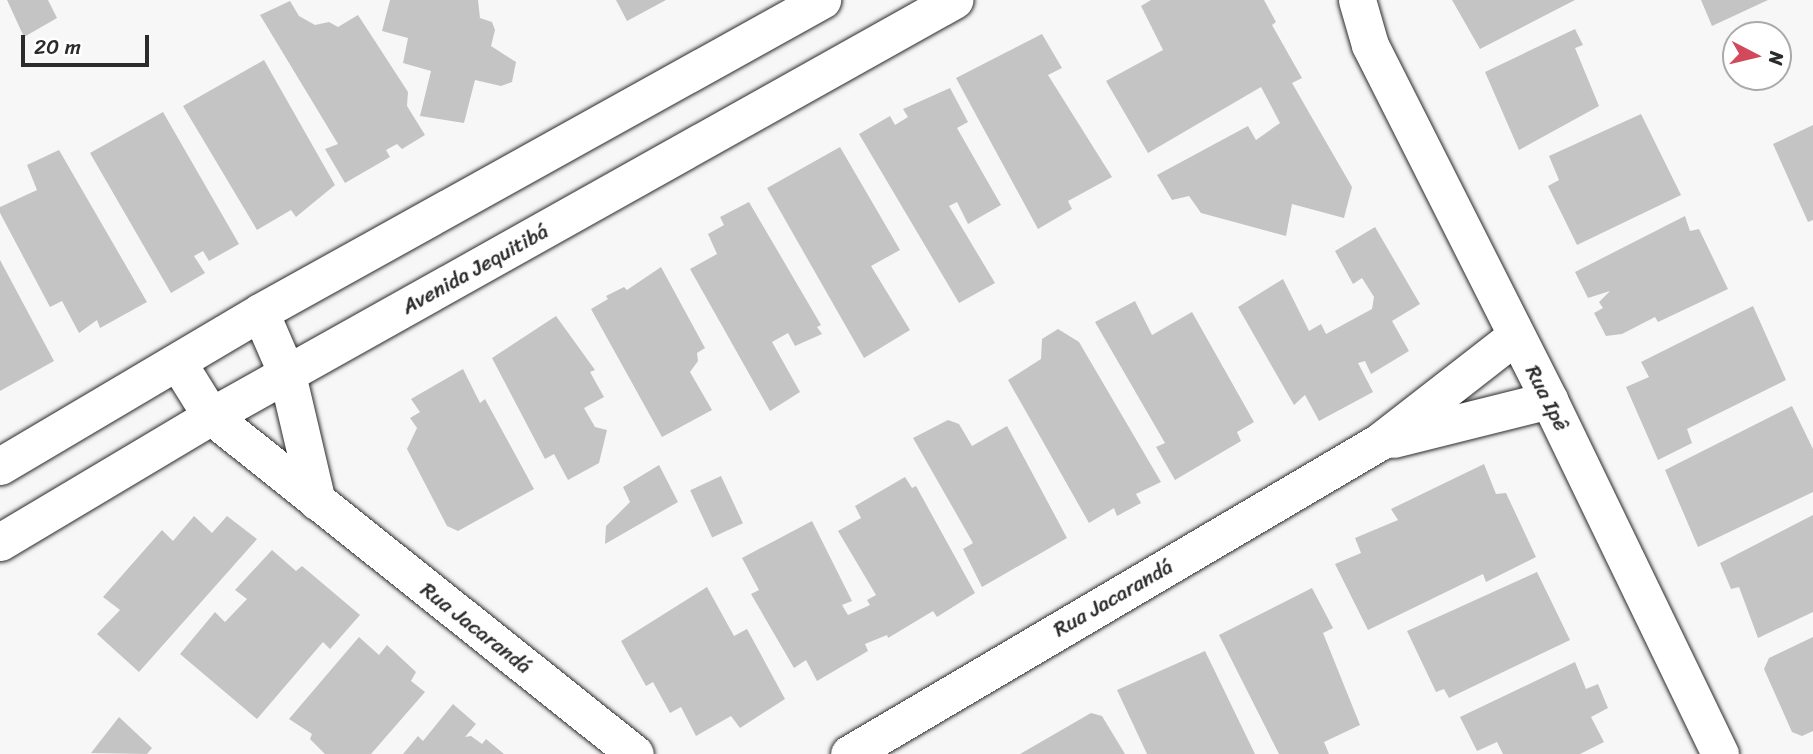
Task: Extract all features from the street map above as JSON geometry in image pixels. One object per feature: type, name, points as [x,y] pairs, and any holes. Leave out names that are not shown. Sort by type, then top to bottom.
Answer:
[{"type":"street","points":[[0,466],[260,312],[822,0]]},
{"type":"street","name":"Avenida Jequitibá","points":[[0,542],[211,416],[954,0]]},
{"type":"street","name":"Rua Ipê","points":[[1330,0],[1370,45]]},
{"type":"street","name":"Rua Ipê","points":[[1357,0],[1370,45],[1549,400],[1720,754]]},
{"type":"street","points":[[260,312],[288,374],[317,502]]},
{"type":"street","name":"Rua Jacarandá","points":[[849,754],[1379,442],[1515,336]]},
{"type":"street","name":"Rua Jacarandá","points":[[178,363],[211,416],[635,754]]},
{"type":"street","name":"Rua Jacarandá","points":[[1379,442],[1549,400]]},
{"type":"building","points":[[7,0],[48,0],[57,18],[24,37]]},
{"type":"building","points":[[390,0],[478,0],[480,18],[492,22],[495,30],[491,46],[516,62],[512,82],[501,86],[475,80],[464,123],[420,116],[431,71],[403,63],[408,38],[382,31]]},
{"type":"building","points":[[616,0],[666,0],[627,21]]},
{"type":"building","points":[[1151,0],[1264,0],[1276,22],[1272,25],[1302,78],[1292,83],[1352,187],[1344,218],[1292,204],[1286,236],[1201,213],[1189,196],[1172,200],[1157,175],[1248,126],[1256,140],[1280,123],[1261,87],[1148,153],[1106,81],[1163,50],[1141,6]]},
{"type":"building","points":[[1452,0],[1575,0],[1480,49]]},
{"type":"building","points":[[1701,0],[1768,0],[1722,21],[1712,26]]},
{"type":"building","points":[[290,1],[299,16],[315,25],[329,22],[338,27],[358,15],[408,92],[407,106],[425,135],[402,149],[397,144],[386,150],[390,157],[345,183],[325,149],[338,144],[260,15]]},
{"type":"building","points":[[1575,29],[1583,45],[1575,48],[1599,106],[1519,150],[1485,72]]},
{"type":"building","points":[[1042,34],[1062,68],[1048,75],[1112,177],[1068,201],[1072,209],[1038,229],[956,78]]},
{"type":"building","points":[[264,60],[335,185],[296,217],[291,210],[257,230],[183,106]]},
{"type":"building","points":[[950,88],[968,122],[957,128],[1001,205],[968,224],[957,202],[949,206],[995,283],[959,303],[859,134],[890,116],[895,125],[908,117],[903,109]]},
{"type":"building","points":[[163,112],[239,244],[209,261],[203,251],[194,256],[205,273],[171,293],[90,153]]},
{"type":"building","points":[[1641,114],[1681,195],[1577,245],[1548,186],[1559,180],[1549,156]]},
{"type":"building","points":[[1813,125],[1813,220],[1808,222],[1773,144]]},
{"type":"building","points":[[840,147],[900,250],[871,266],[910,330],[864,358],[767,188]]},
{"type":"building","points":[[59,150],[147,302],[100,328],[97,320],[79,333],[62,301],[50,307],[0,213],[0,207],[37,190],[27,165]]},
{"type":"building","points":[[749,202],[821,325],[817,327],[822,334],[795,346],[788,333],[772,342],[800,392],[770,411],[690,269],[717,254],[708,234],[724,225],[720,217]]},
{"type":"building","points":[[1685,216],[1690,231],[1699,229],[1728,289],[1658,322],[1655,317],[1622,334],[1606,336],[1594,313],[1603,308],[1599,302],[1610,291],[1588,298],[1575,272]]},
{"type":"building","points":[[1375,227],[1420,304],[1392,321],[1409,351],[1371,374],[1365,361],[1358,363],[1373,392],[1319,421],[1305,395],[1294,405],[1238,307],[1283,279],[1309,331],[1321,324],[1326,334],[1372,309],[1374,297],[1362,278],[1353,284],[1335,251]]},
{"type":"building","points":[[0,260],[54,361],[0,391]]},
{"type":"building","points":[[661,267],[705,348],[697,353],[698,361],[690,372],[712,410],[662,437],[591,309],[608,299],[606,296],[624,287],[627,290]]},
{"type":"building","points":[[1135,301],[1152,335],[1192,312],[1254,422],[1237,432],[1241,441],[1175,480],[1156,447],[1165,443],[1095,322]]},
{"type":"building","points":[[1753,306],[1786,380],[1687,429],[1692,443],[1658,460],[1626,387],[1649,377],[1641,362]]},
{"type":"building","points":[[556,316],[595,370],[590,372],[604,397],[584,408],[595,427],[607,430],[599,463],[568,480],[554,454],[545,459],[492,358]]},
{"type":"building","points":[[1058,329],[1079,342],[1161,482],[1136,494],[1141,503],[1117,516],[1114,508],[1089,523],[1008,380],[1041,359],[1042,339]]},
{"type":"building","points":[[463,369],[480,403],[485,399],[534,489],[458,531],[447,526],[407,449],[417,428],[410,418],[420,412],[411,399]]},
{"type":"building","points":[[1792,406],[1813,449],[1813,492],[1698,547],[1665,470]]},
{"type":"building","points":[[948,420],[959,424],[972,446],[1007,426],[1067,538],[982,587],[963,549],[973,543],[913,438]]},
{"type":"building","points":[[1484,464],[1496,494],[1506,493],[1536,557],[1486,582],[1483,574],[1368,630],[1335,564],[1361,553],[1355,538],[1398,520],[1391,509]]},
{"type":"building","points":[[659,465],[678,502],[605,544],[606,526],[630,502],[623,487]]},
{"type":"building","points":[[721,476],[743,523],[712,537],[690,490]]},
{"type":"building","points":[[905,477],[912,488],[916,486],[975,593],[937,617],[933,611],[888,638],[887,635],[865,644],[868,651],[817,681],[806,660],[794,668],[751,594],[759,590],[742,558],[812,521],[852,601],[842,605],[848,615],[870,605],[867,600],[876,595],[838,531],[861,518],[855,506]]},
{"type":"building","points":[[1813,515],[1813,612],[1758,638],[1739,587],[1731,589],[1720,563]]},
{"type":"building","points":[[194,516],[212,533],[227,516],[257,539],[139,672],[97,634],[120,610],[103,597],[162,530],[173,541]]},
{"type":"building","points":[[272,550],[296,571],[302,566],[360,615],[330,649],[323,642],[257,719],[180,654],[215,612],[225,622],[247,599],[235,590]]},
{"type":"building","points":[[1537,572],[1570,640],[1449,698],[1444,689],[1436,692],[1407,631]]},
{"type":"building","points":[[707,587],[734,636],[747,629],[785,699],[740,728],[731,716],[696,736],[681,707],[670,713],[653,682],[646,686],[621,641]]},
{"type":"building","points":[[1312,588],[1333,628],[1323,633],[1360,725],[1324,742],[1329,754],[1279,754],[1219,635]]},
{"type":"building","points":[[359,637],[379,655],[387,645],[416,672],[411,681],[425,692],[371,754],[325,754],[310,739],[312,734],[289,719]]},
{"type":"building","points":[[1813,637],[1813,731],[1802,736],[1792,732],[1764,669],[1769,658]]},
{"type":"building","points":[[1205,651],[1255,754],[1147,754],[1117,690]]},
{"type":"building","points":[[1575,662],[1586,689],[1598,684],[1608,708],[1591,717],[1604,742],[1580,754],[1503,754],[1497,742],[1477,751],[1460,717]]},
{"type":"building","points":[[453,704],[476,724],[465,737],[471,736],[482,744],[486,739],[504,754],[403,754],[418,736],[423,741]]},
{"type":"building","points":[[1091,713],[1102,716],[1125,754],[1020,754]]},
{"type":"building","points":[[119,717],[152,748],[147,754],[91,753]]}]
